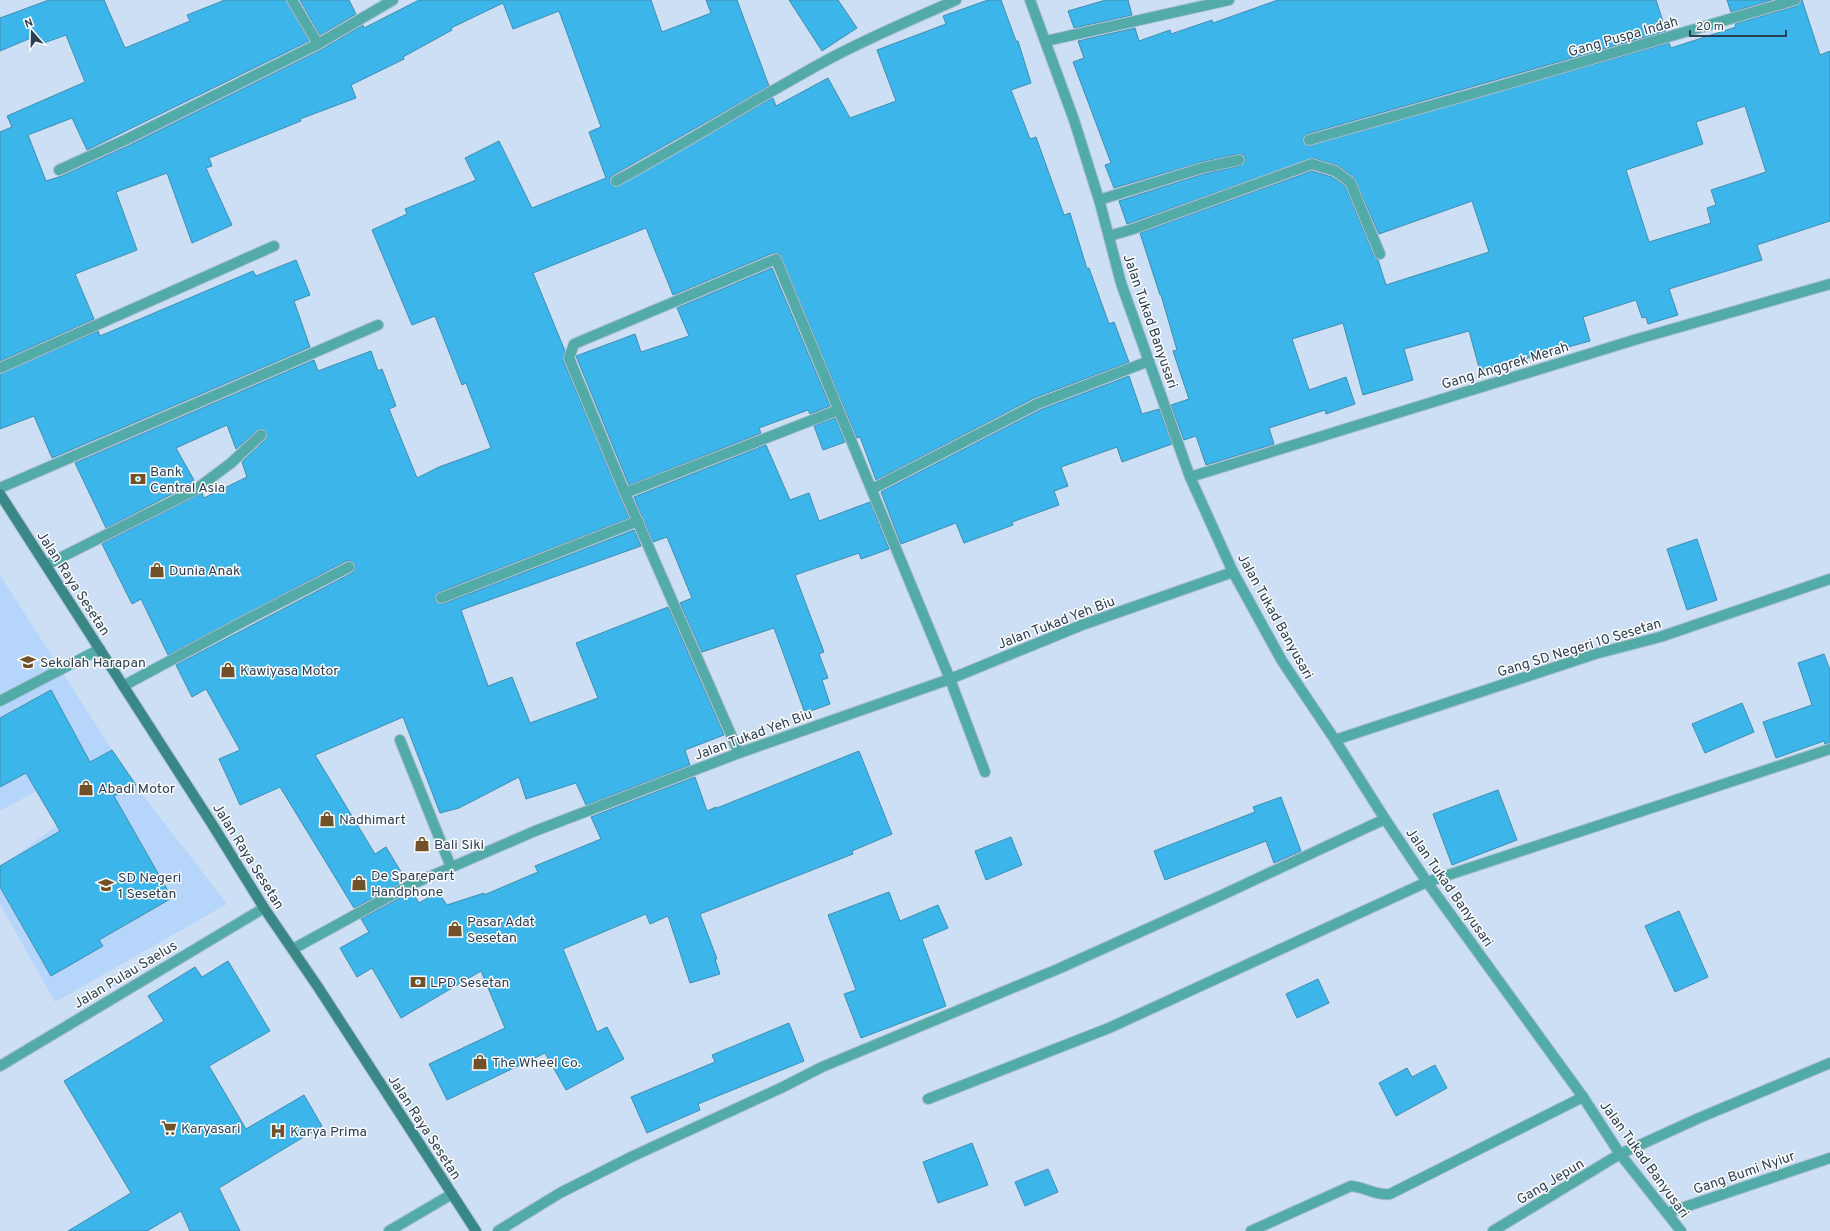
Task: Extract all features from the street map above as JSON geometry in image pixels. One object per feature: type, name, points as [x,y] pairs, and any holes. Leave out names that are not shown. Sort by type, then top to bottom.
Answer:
[{"type":"main road","name":"Jalan Raya Sesetan","points":[[0,494],[264,908],[293,949],[476,1231]]},
{"type":"street","points":[[292,0],[318,44]]},
{"type":"street","points":[[59,170],[126,140],[318,44],[393,0]]},
{"type":"street","points":[[616,181],[829,59],[869,39],[956,0]]},
{"type":"street","name":"Jalan Tukad Banyusari","points":[[1030,0],[1074,120],[1099,200],[1121,283],[1190,477],[1233,572],[1282,661],[1427,882],[1582,1097],[1620,1154],[1681,1231]]},
{"type":"street","points":[[1046,41],[1229,0]]},
{"type":"street","name":"Gang Puspa Indah","points":[[1309,140],[1795,0]]},
{"type":"street","points":[[1099,200],[1202,168],[1239,160]]},
{"type":"street","points":[[1109,236],[1130,230],[1312,164],[1335,171],[1350,182],[1380,254]]},
{"type":"street","points":[[0,368],[274,246]]},
{"type":"street","points":[[739,753],[625,493],[569,358],[574,344],[776,259],[950,679],[985,772]]},
{"type":"street","name":"Gang Anggrek Merah","points":[[1190,477],[1634,340],[1830,284]]},
{"type":"street","points":[[0,488],[378,325]]},
{"type":"street","points":[[872,489],[1037,404],[1149,361]]},
{"type":"street","points":[[625,493],[838,410]]},
{"type":"street","points":[[46,565],[195,490],[232,462],[261,436]]},
{"type":"street","points":[[441,598],[638,521]]},
{"type":"street","points":[[123,686],[349,567]]},
{"type":"street","name":"Jalan Tukad Yeh Biu","points":[[293,949],[408,886],[536,831],[739,753],[950,679],[1082,625],[1233,572]]},
{"type":"street","name":"Gang SD Negeri 10 Sesetan","points":[[1335,740],[1595,654],[1660,637],[1830,580]]},
{"type":"street","points":[[0,701],[100,649]]},
{"type":"street","points":[[400,740],[450,867]]},
{"type":"street","points":[[928,1099],[1109,1028],[1427,882],[1830,749]]},
{"type":"street","points":[[498,1231],[560,1193],[638,1154],[822,1068],[1058,969],[1385,819]]},
{"type":"street","name":"Jalan Pulau Saelus","points":[[0,1066],[264,908]]},
{"type":"street","name":"Gang Jepun","points":[[1493,1231],[1620,1154],[1699,1118],[1830,1063]]},
{"type":"street","points":[[1251,1231],[1351,1186],[1378,1194],[1390,1194],[1582,1097]]},
{"type":"street","name":"Gang Bumi Nyiur","points":[[1667,1213],[1830,1158]]},
{"type":"street","points":[[389,1231],[452,1194]]},
{"type":"shaded area","name":"Sekolah Harapan","points":[[0,575],[112,750],[0,811]]},
{"type":"shaded area","name":"SD Negeri 1 Sesetan","points":[[135,785],[227,904],[55,1002],[0,904],[0,866],[57,826]]},
{"type":"building","points":[[49,0],[104,0],[125,48],[190,21],[187,15],[225,0],[286,0],[309,41],[87,150],[72,118],[28,135],[46,181],[62,176],[128,146],[321,50],[363,25],[364,28],[419,0],[651,0],[662,32],[711,13],[706,0],[737,0],[769,86],[613,175],[610,178],[610,184],[616,187],[773,98],[776,106],[828,78],[850,118],[896,101],[877,50],[946,24],[943,16],[988,0],[1001,0],[1016,41],[1018,41],[1031,83],[1011,90],[1030,139],[1036,137],[1064,215],[1070,213],[1087,269],[1089,268],[1109,324],[1114,322],[1129,362],[1034,398],[876,480],[860,437],[857,438],[780,254],[773,253],[673,295],[646,228],[533,273],[565,351],[563,360],[629,518],[439,592],[435,597],[435,601],[443,604],[634,530],[641,546],[461,610],[488,686],[512,677],[530,723],[598,698],[576,643],[668,607],[724,735],[685,750],[690,765],[586,805],[576,783],[526,799],[519,777],[459,808],[440,813],[403,717],[315,755],[375,854],[386,847],[406,880],[354,908],[280,787],[240,805],[219,759],[240,750],[206,689],[192,697],[176,665],[352,573],[355,568],[355,564],[350,561],[346,561],[168,655],[141,599],[132,604],[102,544],[202,493],[204,498],[247,477],[242,462],[265,440],[267,433],[263,429],[259,429],[236,449],[227,425],[176,448],[195,482],[106,528],[75,463],[314,360],[318,371],[371,351],[378,371],[382,369],[396,406],[389,409],[417,478],[439,467],[491,448],[466,383],[462,385],[435,316],[412,325],[372,230],[407,214],[405,209],[476,180],[465,158],[499,141],[532,208],[606,178],[589,132],[601,127],[559,11],[513,29],[503,3],[451,28],[452,30],[403,57],[404,59],[351,85],[356,98],[300,119],[301,121],[209,158],[212,166],[206,168],[232,225],[192,243],[167,173],[116,192],[137,250],[75,274],[94,319],[0,361],[0,132],[12,127],[7,116],[85,82],[66,35],[41,44],[38,35],[0,51],[0,18]]},
{"type":"building","points":[[300,0],[349,0],[356,14],[320,35]]},
{"type":"building","points":[[789,0],[838,0],[857,28],[822,51]]},
{"type":"building","points":[[1106,0],[1128,0],[1132,15],[1074,28],[1068,11]]},
{"type":"building","points":[[1278,0],[1656,0],[1666,31],[1307,134],[1304,136],[1303,141],[1308,146],[1669,43],[1671,48],[1736,27],[1735,24],[1797,6],[1802,0],[1820,55],[1830,51],[1830,221],[1757,245],[1762,260],[1669,289],[1678,315],[1648,324],[1646,317],[1642,318],[1636,300],[1583,317],[1590,341],[1480,371],[1469,331],[1404,349],[1413,380],[1363,395],[1343,323],[1292,339],[1309,390],[1346,377],[1355,404],[1326,414],[1325,410],[1269,428],[1274,444],[1206,465],[1196,436],[1184,440],[1171,405],[1189,399],[1173,351],[1177,350],[1161,295],[1140,233],[1312,171],[1332,177],[1345,186],[1374,256],[1378,260],[1386,285],[1489,252],[1472,201],[1379,234],[1354,177],[1337,165],[1313,158],[1127,224],[1119,201],[1204,174],[1240,166],[1245,162],[1245,158],[1244,155],[1238,154],[1201,162],[1114,188],[1105,165],[1111,163],[1073,62],[1084,58],[1078,41],[1135,28],[1139,41],[1170,30],[1171,34],[1212,20],[1213,23]],"holes":[[[1745,106],[1766,172],[1711,190],[1716,205],[1707,208],[1711,223],[1649,242],[1626,170],[1703,144],[1696,122]]]},
{"type":"building","points":[[1727,0],[1772,0],[1731,12]]},
{"type":"building","points":[[296,260],[310,295],[294,301],[310,347],[52,458],[34,416],[0,429],[0,374],[98,331],[100,336],[253,271],[256,276]]},
{"type":"building","points":[[772,268],[830,406],[810,414],[808,410],[759,428],[761,433],[629,485],[576,356],[635,334],[641,352],[689,336],[677,308]]},
{"type":"building","points":[[1129,376],[1142,414],[1159,409],[1172,444],[1122,462],[1117,447],[1061,467],[1068,486],[1054,491],[1059,505],[1012,522],[1013,525],[964,543],[956,523],[901,544],[881,492],[1040,410]]},
{"type":"building","points":[[835,418],[845,442],[823,450],[814,426]]},
{"type":"building","points":[[766,445],[790,500],[809,493],[819,521],[870,502],[889,549],[861,559],[859,553],[795,575],[824,652],[819,654],[828,678],[822,680],[830,704],[805,713],[774,628],[702,652],[680,603],[692,598],[667,537],[653,542],[634,497]]},
{"type":"building","points":[[1697,539],[1717,600],[1687,610],[1667,549]]},
{"type":"building","points":[[1824,654],[1830,670],[1830,743],[1825,744],[1824,741],[1776,758],[1763,722],[1812,705],[1798,663]]},
{"type":"building","name":"SD Negeri 1 Sesetan","points":[[51,690],[90,762],[112,750],[136,785],[114,796],[172,898],[99,940],[103,946],[51,976],[0,887],[0,866],[60,831],[26,773],[0,787],[0,718]]},
{"type":"building","points":[[1742,703],[1754,732],[1705,753],[1692,724]]},
{"type":"building","points":[[859,751],[892,834],[852,851],[853,854],[700,914],[717,959],[715,959],[720,974],[690,983],[668,916],[650,924],[646,914],[563,949],[597,1032],[607,1027],[624,1059],[566,1090],[545,1053],[447,1100],[429,1064],[505,1028],[481,971],[401,1018],[372,968],[357,977],[340,948],[369,932],[361,919],[412,891],[419,903],[438,892],[447,905],[484,893],[484,895],[538,872],[535,866],[601,839],[591,817],[695,777],[707,811]]},
{"type":"building","points":[[1498,790],[1517,840],[1452,865],[1433,814]]},
{"type":"building","points":[[1281,797],[1301,851],[1274,863],[1266,841],[1165,880],[1154,851],[1255,812],[1253,807]]},
{"type":"building","points":[[1011,837],[1022,865],[986,880],[975,851]]},
{"type":"building","points":[[889,892],[900,921],[938,905],[948,928],[922,939],[946,1006],[861,1038],[844,994],[856,990],[828,915]]},
{"type":"building","points":[[1679,911],[1708,977],[1675,992],[1645,926]]},
{"type":"building","name":"Karyasari","points":[[228,961],[270,1031],[209,1066],[246,1129],[304,1095],[322,1126],[219,1188],[240,1231],[190,1231],[181,1211],[147,1231],[68,1231],[131,1193],[64,1081],[164,1021],[148,996],[195,967],[202,977]]},
{"type":"building","points":[[1318,979],[1329,1003],[1297,1018],[1286,994]]},
{"type":"building","points":[[789,1023],[804,1061],[698,1104],[700,1110],[647,1133],[631,1097],[715,1062],[712,1055]]},
{"type":"building","points":[[1435,1065],[1447,1088],[1396,1116],[1379,1083],[1407,1068],[1412,1077]]},
{"type":"building","points":[[972,1143],[988,1185],[938,1203],[923,1162]]},
{"type":"building","points":[[1048,1169],[1058,1192],[1025,1206],[1015,1182]]},
{"type":"place","name":"Bank Central Asia","points":[[138,479]]},
{"type":"place","name":"Dunia Anak","points":[[157,570]]},
{"type":"place","name":"Sekolah Harapan","points":[[28,662]]},
{"type":"place","name":"Kawiyasa Motor","points":[[228,670]]},
{"type":"place","name":"Abadi Motor","points":[[86,788]]},
{"type":"place","name":"Nadhimart","points":[[327,819]]},
{"type":"place","name":"Bali Siki","points":[[422,844]]},
{"type":"place","name":"De Sparepart Handphone","points":[[359,883]]},
{"type":"place","name":"SD Negeri 1 Sesetan","points":[[106,885]]},
{"type":"place","name":"Pasar Adat Sesetan","points":[[455,929]]},
{"type":"place","name":"LPD Sesetan","points":[[418,982]]},
{"type":"place","name":"The Wheel Co.","points":[[480,1062]]},
{"type":"place","name":"Karyasari","points":[[169,1128]]},
{"type":"place","name":"Karya Prima","points":[[278,1131]]}]
